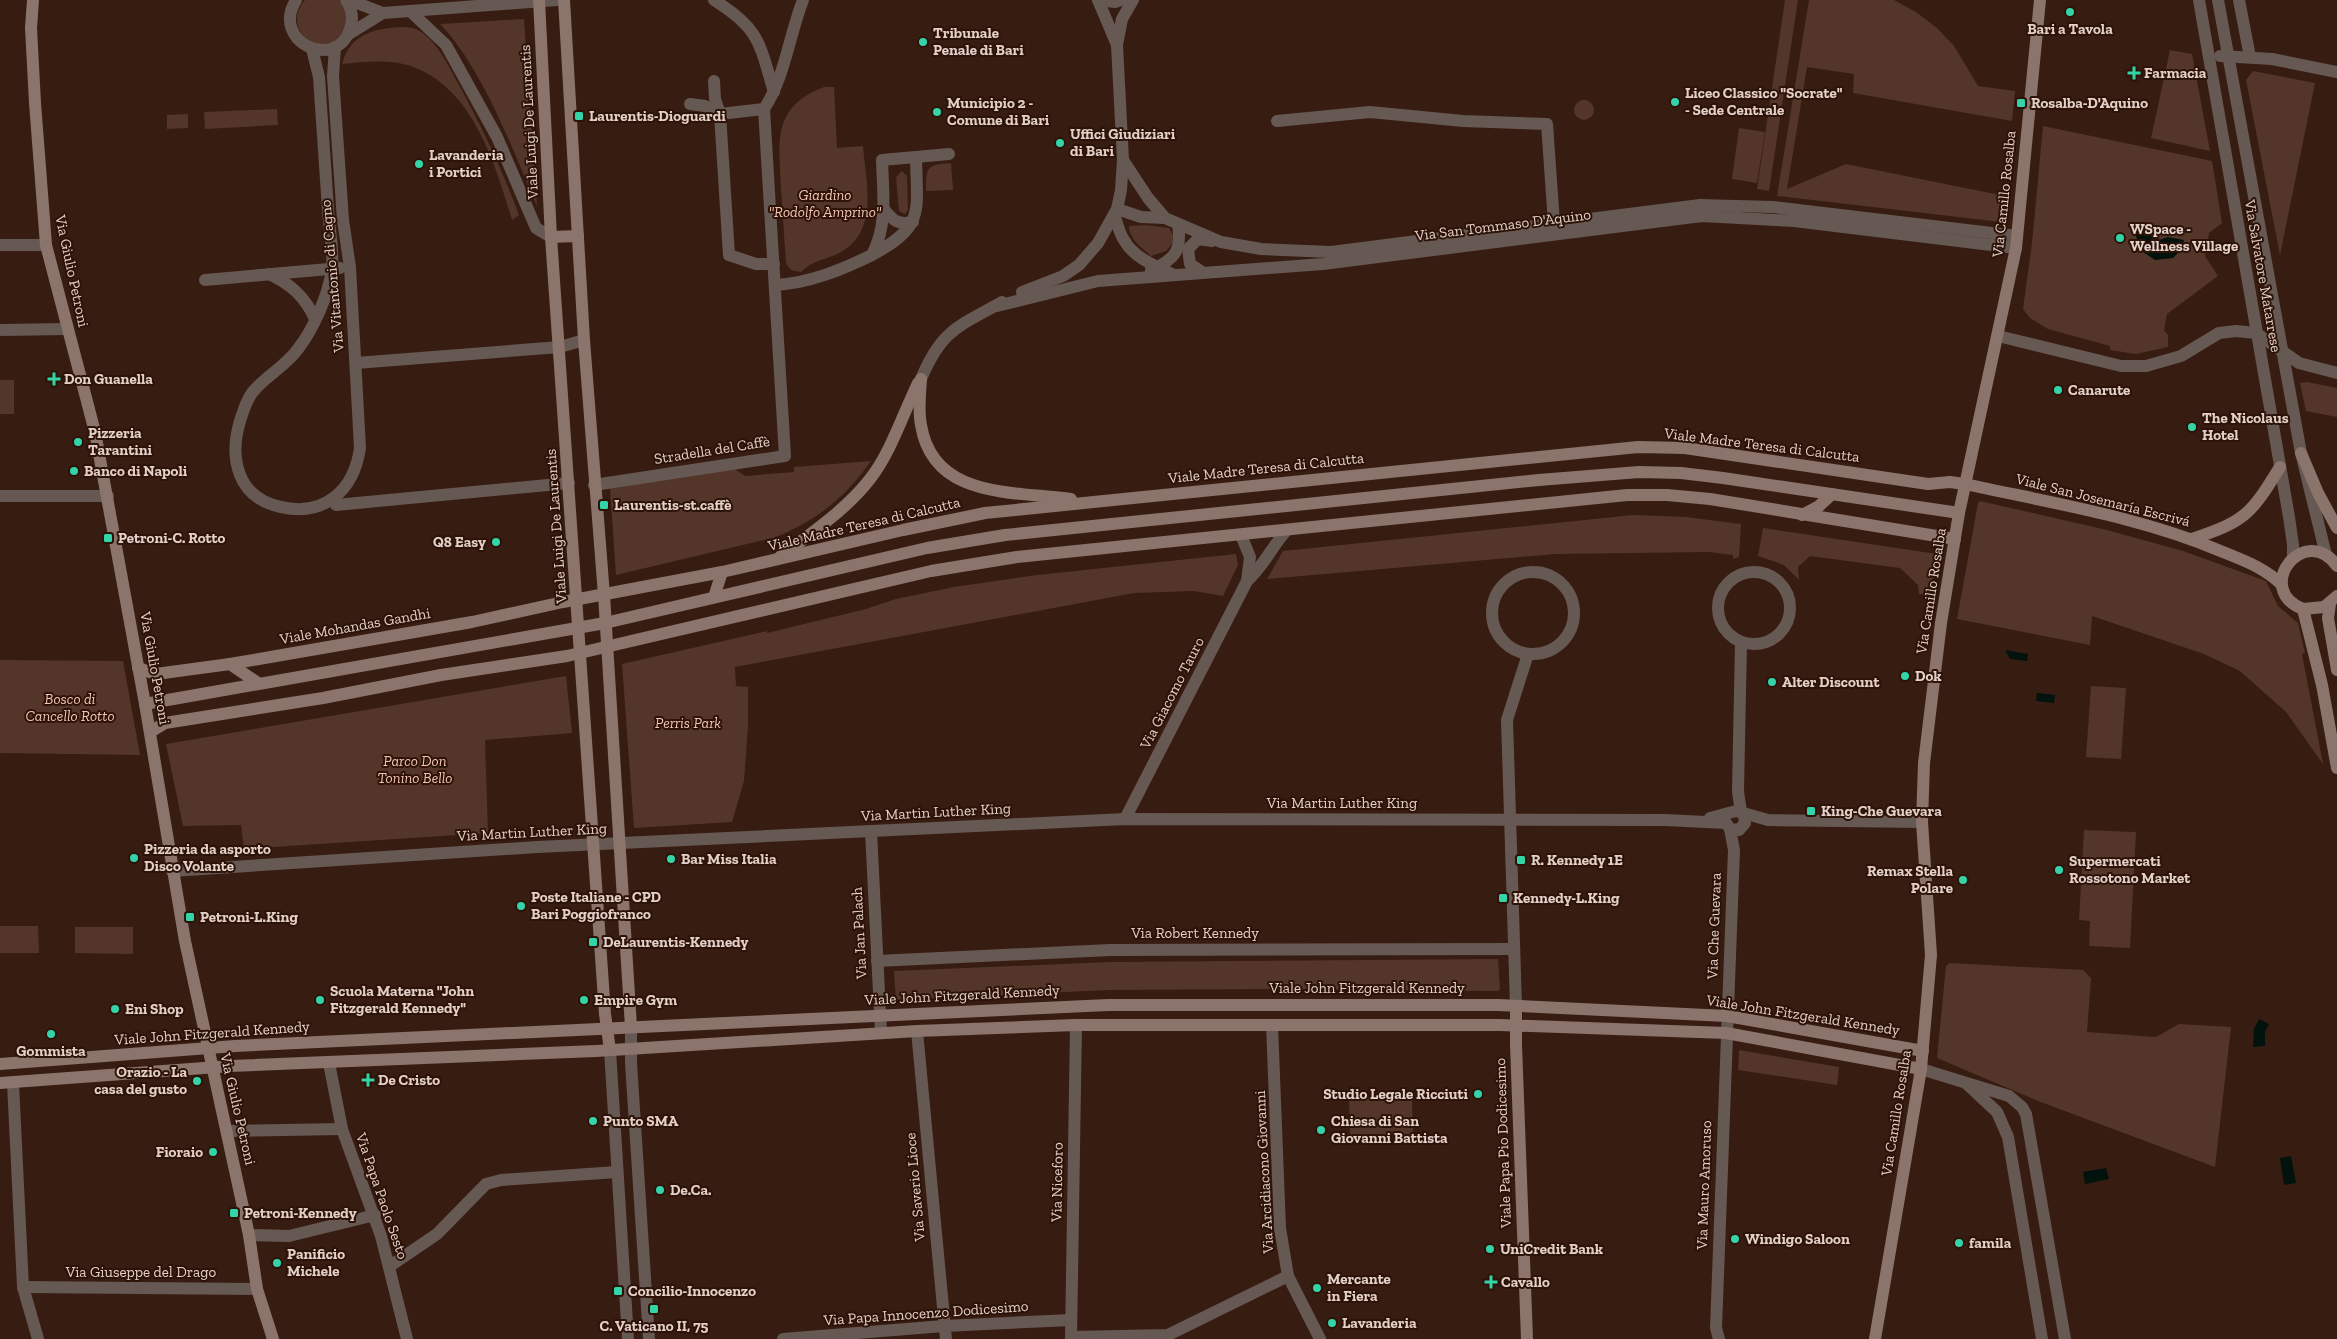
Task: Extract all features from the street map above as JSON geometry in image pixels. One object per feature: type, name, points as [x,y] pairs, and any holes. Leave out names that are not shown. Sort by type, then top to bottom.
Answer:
[{"type":"main road","name":"Via Giulio Petroni","points":[[33,0],[31,28],[46,245],[67,330],[88,401],[108,496],[150,732],[172,871],[208,1048],[228,1131],[249,1235],[257,1289],[273,1339]]},
{"type":"main road","points":[[564,0],[584,340],[604,596],[618,844],[631,1027]]},
{"type":"main road","name":"Via Camillo Rosalba","points":[[1875,1339],[1923,1051],[1931,955],[1922,822],[1924,763],[1943,610],[1959,513],[1998,336],[2016,242],[2040,0]]},
{"type":"main road","name":"Viale Luigi De Laurentis","points":[[539,1],[551,237],[606,1028],[610,1050]]},
{"type":"main road","points":[[551,237],[578,236]]},
{"type":"main road","points":[[921,379],[919,411],[923,437],[936,461],[945,472],[974,486],[994,491],[1090,502]]},
{"type":"main road","points":[[776,560],[852,500],[871,478],[887,450],[921,379]]},
{"type":"main road","name":"Viale Madre Teresa di Calcutta","points":[[577,600],[722,572],[903,530],[985,514],[1638,447],[1685,448],[1928,484],[1950,482],[1965,484]]},
{"type":"main road","points":[[2301,453],[2318,493],[2337,528]]},
{"type":"main road","points":[[2192,539],[2227,527],[2250,512],[2280,467]]},
{"type":"main road","points":[[145,704],[605,623],[926,548],[1005,535],[1614,473],[1681,473],[1959,513]]},
{"type":"main road","name":"Viale San Josemaría Escrivá","points":[[1965,484],[2141,523],[2192,539],[2259,566]]},
{"type":"main road","points":[[1802,516],[1832,494]]},
{"type":"main road","points":[[150,732],[165,724],[323,698],[441,675],[581,653],[922,573],[978,563],[1241,534],[1627,495],[1667,495],[1787,510],[1802,516],[1955,539]]},
{"type":"main road","points":[[2259,566],[2275,567],[2313,551],[2326,555],[2337,566]]},
{"type":"main road","points":[[2290,560],[2284,570],[2282,585],[2287,598],[2303,609],[2318,610],[2335,599]]},
{"type":"main road","points":[[2259,566],[2282,585]]},
{"type":"main road","points":[[714,598],[722,572]]},
{"type":"main road","points":[[2335,599],[2328,618],[2337,670]]},
{"type":"main road","name":"Viale Mohandas Gandhi","points":[[138,668],[156,674],[230,664],[472,622],[555,603],[577,600]]},
{"type":"main road","points":[[2303,609],[2322,686],[2337,768]]},
{"type":"main road","points":[[441,675],[452,649]]},
{"type":"main road","points":[[230,664],[258,683]]},
{"type":"main road","points":[[1271,1004],[1272,1025]]},
{"type":"main road","name":"Viale John Fitzgerald Kennedy","points":[[0,1064],[208,1048],[1108,1005],[1516,1006],[1727,1016],[1923,1051]]},
{"type":"main road","name":"Viale Papa Pio Dodicesimo","points":[[1516,1006],[1527,1339]]},
{"type":"main road","name":"Viale John Fitzgerald Kennedy","points":[[0,1083],[213,1068],[631,1050],[917,1031],[1076,1026],[1516,1026],[1726,1033],[1921,1068]]},
{"type":"street","points":[[296,0],[291,10],[291,29],[303,45],[312,49],[327,50],[335,47],[348,34],[383,13]]},
{"type":"street","points":[[347,0],[383,13],[557,0]]},
{"type":"street","points":[[347,0],[352,15],[348,34]]},
{"type":"street","points":[[714,0],[742,19],[756,37],[774,93]]},
{"type":"street","points":[[690,104],[705,106],[720,114],[764,109],[774,93],[792,29],[803,0]]},
{"type":"street","points":[[921,379],[929,360],[946,336],[967,320],[1023,291],[1063,276],[1078,265],[1098,243],[1116,211],[1121,190],[1123,160],[1117,45],[1122,20],[1121,0],[1115,2],[1098,0],[1117,45]]},
{"type":"street","points":[[1122,20],[1133,0]]},
{"type":"street","name":"Via Salvatore Matarrese","points":[[2199,0],[2293,545],[2290,560]]},
{"type":"street","name":"Via Salvatore Matarrese","points":[[2218,0],[2301,453],[2326,555]]},
{"type":"street","points":[[2239,0],[2250,57]]},
{"type":"street","points":[[410,11],[435,32],[451,53],[497,137],[536,228],[551,237]]},
{"type":"street","name":"Via Vitantonio di Cagno","points":[[335,47],[333,76],[343,220],[350,267],[356,363],[560,347],[584,340]]},
{"type":"street","name":"Via Vitantonio di Cagno","points":[[312,49],[319,77],[332,268]]},
{"type":"street","points":[[2210,58],[2227,56],[2250,57],[2337,72]]},
{"type":"street","points":[[714,80],[715,98],[720,114],[729,255],[756,264],[774,264]]},
{"type":"street","name":"Stradella del Caffè","points":[[594,484],[785,456],[764,109]]},
{"type":"street","points":[[1277,122],[1370,112],[1463,121],[1547,124],[1554,223]]},
{"type":"street","points":[[872,255],[883,228],[882,160],[948,154]]},
{"type":"street","points":[[775,285],[803,282],[828,274],[872,255],[901,236],[913,222],[917,208],[916,158]]},
{"type":"street","name":"Via San Tommaso D'Aquino","points":[[1123,160],[1148,198],[1165,218],[1222,242],[1262,249],[1331,252],[1654,210],[1735,205],[1773,207],[2016,242]]},
{"type":"street","points":[[884,209],[892,220],[902,224],[913,222]]},
{"type":"street","points":[[1116,211],[1165,218]]},
{"type":"street","points":[[1116,211],[1124,240],[1140,256],[1172,274]]},
{"type":"street","name":"Via San Tommaso D'Aquino","points":[[996,306],[1075,286],[1133,278],[1323,264],[1702,216],[1794,221],[1977,237]]},
{"type":"street","points":[[1133,278],[1157,267],[1176,253],[1180,241],[1178,224]]},
{"type":"street","points":[[1202,272],[1190,264],[1188,249],[1198,239],[1222,242]]},
{"type":"street","points":[[0,245],[46,245]]},
{"type":"street","points":[[205,280],[350,267]]},
{"type":"street","points":[[332,268],[315,319],[305,339],[288,362],[252,392],[242,415],[234,446],[241,477],[250,491],[263,500],[280,507],[298,509],[314,507],[342,492],[353,476],[360,448],[356,363]]},
{"type":"street","points":[[269,274],[294,288],[305,299],[315,319]]},
{"type":"street","points":[[0,330],[67,330]]},
{"type":"street","points":[[1998,336],[2120,366],[2146,366],[2170,360],[2204,343],[2218,333],[2236,331],[2256,333],[2304,365],[2337,373]]},
{"type":"street","points":[[336,505],[569,483]]},
{"type":"street","points":[[0,496],[108,496]]},
{"type":"street","name":"Via Giacomo Tauro","points":[[1247,581],[1259,570],[1277,541],[1287,530]]},
{"type":"street","name":"Via Giacomo Tauro","points":[[1125,819],[1247,581],[1250,557],[1241,534]]},
{"type":"street","points":[[1534,572],[1548,575],[1567,589],[1574,605],[1572,626],[1559,645],[1547,652],[1528,654],[1509,647],[1503,642],[1496,634],[1491,612],[1495,595],[1504,584],[1512,578],[1534,572]]},
{"type":"street","points":[[1746,572],[1766,574],[1775,578],[1786,591],[1790,600],[1788,622],[1781,633],[1768,642],[1756,644],[1741,642],[1724,629],[1719,618],[1717,608],[1725,586],[1734,578],[1746,572]]},
{"type":"street","name":"Via Che Guevara","points":[[1726,1033],[1738,792],[1741,642]]},
{"type":"street","points":[[1516,1006],[1507,720],[1528,654]]},
{"type":"street","name":"Via Martin Luther King","points":[[172,871],[593,845],[1125,819],[1922,822]]},
{"type":"street","name":"Via Jan Palach","points":[[871,831],[881,1033]]},
{"type":"street","name":"Via Robert Kennedy","points":[[877,961],[1110,950],[1514,949]]},
{"type":"street","name":"Via Arcidiacono Giovanni","points":[[1272,1025],[1280,1228],[1288,1276],[1320,1339]]},
{"type":"street","name":"Via Niceforo","points":[[1071,1338],[1076,1026]]},
{"type":"street","points":[[631,1027],[648,1339]]},
{"type":"street","name":"Via Saverio Lioce","points":[[917,1031],[945,1333]]},
{"type":"street","name":"Via Mauro Amoruso","points":[[1719,1339],[1716,1328],[1726,1033]]},
{"type":"street","points":[[610,1050],[628,1339]]},
{"type":"street","name":"Via Papa Paolo Sesto","points":[[329,1063],[342,1129],[375,1215],[390,1266],[407,1339]]},
{"type":"street","points":[[1921,1068],[2009,1096],[2022,1107],[2028,1120],[2065,1339]]},
{"type":"street","points":[[13,1083],[24,1287],[38,1339]]},
{"type":"street","points":[[1968,1084],[1996,1112],[2008,1137],[2042,1339]]},
{"type":"street","points":[[228,1131],[342,1129]]},
{"type":"street","points":[[390,1266],[436,1234],[486,1184],[501,1180],[617,1172]]},
{"type":"street","points":[[2016,1180],[2037,1177]]},
{"type":"street","points":[[249,1235],[288,1236],[375,1215]]},
{"type":"street","points":[[2030,1259],[2050,1255]]},
{"type":"street","points":[[1071,1338],[1169,1337],[1288,1276]]},
{"type":"street","name":"Via Giuseppe del Drago","points":[[24,1287],[257,1289]]},
{"type":"street","name":"Via Papa Innocenzo Dodicesimo","points":[[783,1339],[945,1333],[1071,1320]]},
{"type":"green space","points":[[305,0],[339,0],[345,10],[346,21],[344,29],[336,39],[327,44],[317,44],[301,32],[297,22],[298,11]]},
{"type":"green space","points":[[1785,0],[1798,0],[1769,191],[1757,189]]},
{"type":"green space","points":[[1809,0],[1894,0],[1916,12],[1937,28],[1954,46],[1978,86],[2015,91],[2012,121],[1853,93],[1854,74],[1807,67],[1787,189],[1846,164],[2005,196],[2001,222],[1777,196]]},
{"type":"green space","points":[[524,19],[537,206],[507,135],[483,86],[470,63],[440,24]]},
{"type":"green space","points":[[406,27],[422,32],[430,39],[444,58],[459,85],[491,148],[519,215],[512,220],[498,174],[478,128],[464,107],[448,89],[429,75],[399,63],[366,62],[342,64],[346,53],[358,38],[375,31]]},
{"type":"green space","points":[[2170,50],[2192,54],[2210,151],[2151,138]]},
{"type":"green space","points":[[2253,71],[2315,83],[2280,255],[2246,80]]},
{"type":"green space","name":"Giardino \"Rodolfo Amprino\"","points":[[824,87],[834,87],[837,148],[863,146],[867,205],[861,232],[853,243],[836,255],[816,262],[798,272],[793,271],[786,262],[779,156],[780,142],[782,128],[787,116],[795,105],[807,95]]},
{"type":"green space","points":[[1580,100],[1588,100],[1594,106],[1594,114],[1588,120],[1580,120],[1574,114],[1574,106]]},
{"type":"green space","points":[[277,109],[278,125],[205,129],[204,112]]},
{"type":"green space","points":[[188,114],[188,128],[167,129],[167,115]]},
{"type":"green space","name":"WSpace - Wellness Village","points":[[2043,126],[2212,161],[2222,223],[2209,233],[2205,256],[2218,276],[2167,314],[2164,330],[2168,335],[2168,347],[2136,354],[2110,350],[2110,346],[2048,329],[2030,318],[2023,309],[2032,243]]},
{"type":"green space","points":[[1739,128],[1765,132],[1757,183],[1732,179]]},
{"type":"green space","points":[[951,163],[953,190],[926,191],[926,177],[929,169],[932,166]]},
{"type":"green space","points":[[902,171],[907,176],[908,210],[905,214],[899,211],[896,177]]},
{"type":"green space","points":[[1146,225],[1169,228],[1173,235],[1173,243],[1166,251],[1151,256],[1134,239],[1129,226]]},
{"type":"green space","points":[[0,380],[14,380],[14,414],[0,414]]},
{"type":"green space","points":[[2307,382],[2337,388],[2337,417],[2306,411],[2300,383]]},
{"type":"green space","points":[[871,461],[840,497],[816,516],[788,532],[773,538],[616,575],[610,487],[732,467],[745,476],[794,472],[794,467]]},
{"type":"green space","points":[[1980,501],[2107,530],[2183,551],[2266,581],[2278,606],[2298,623],[2305,653],[2302,654],[2323,764],[2286,712],[2240,671],[2204,654],[2092,616],[2090,645],[1957,619],[1978,503]]},
{"type":"green space","points":[[1633,515],[1686,517],[1741,524],[1739,557],[1733,559],[1733,555],[1709,552],[1555,554],[1267,579],[1283,551]]},
{"type":"green space","points":[[1763,528],[1937,554],[1930,595],[1919,594],[1918,585],[1900,568],[1810,556],[1798,567],[1799,580],[1784,565],[1758,556]]},
{"type":"green space","name":"Perris Park","points":[[1236,554],[1238,565],[1223,596],[1194,591],[1134,593],[735,667],[736,686],[748,687],[748,726],[744,781],[732,822],[634,828],[622,664],[767,631],[767,633],[866,609],[896,599],[954,587],[1037,575]]},
{"type":"green space","name":"Bosco di Cancello Rotto","points":[[0,660],[123,661],[140,755],[0,753]]},
{"type":"green space","name":"Parco Don Tonino Bello","points":[[566,676],[572,733],[485,740],[488,833],[244,849],[241,825],[183,826],[166,744]]},
{"type":"green space","points":[[2091,686],[2126,688],[2121,759],[2086,757]]},
{"type":"green space","points":[[2084,830],[2136,832],[2130,948],[2089,946],[2090,921],[2079,920]]},
{"type":"green space","points":[[0,926],[38,926],[39,953],[0,953]]},
{"type":"green space","points":[[75,927],[133,927],[133,954],[75,953]]},
{"type":"green space","points":[[1498,959],[1500,989],[1498,991],[1109,990],[896,1000],[894,971],[1110,962]]},
{"type":"green space","points":[[1950,963],[2083,970],[2091,978],[2087,1032],[2156,1037],[2179,1024],[2231,1027],[2215,1167],[2038,1101],[1937,1058],[1946,966]]},
{"type":"green space","points":[[1739,1050],[1839,1067],[1837,1085],[1738,1070]]},
{"type":"green space","points":[[1412,1097],[1413,1134],[1350,1136],[1349,1098]]},
{"type":"shaded area","points":[[2135,232],[2153,235],[2159,240],[2168,237],[2184,240],[2181,250],[2173,258],[2155,260],[2140,250]]},
{"type":"shaded area","points":[[2005,650],[2028,654],[2027,661],[2010,659]]},
{"type":"shaded area","points":[[2037,693],[2055,695],[2054,703],[2036,701]]},
{"type":"shaded area","points":[[2259,1019],[2269,1024],[2265,1032],[2265,1046],[2253,1047],[2254,1029]]},
{"type":"shaded area","points":[[2291,1156],[2296,1183],[2284,1185],[2280,1158]]},
{"type":"shaded area","points":[[2106,1168],[2109,1179],[2085,1184],[2083,1172]]},
{"type":"place","name":"Bari a Tavola","points":[[2070,12]]},
{"type":"place","name":"Tribunale Penale di Bari","points":[[923,42]]},
{"type":"place","name":"Farmacia","points":[[2134,73]]},
{"type":"place","name":"Liceo Classico \"Socrate\" - Sede Centrale","points":[[1675,102]]},
{"type":"place","name":"Rosalba-D'Aquino","points":[[2021,103]]},
{"type":"place","name":"Municipio 2 - Comune di Bari","points":[[937,112]]},
{"type":"place","name":"Laurentis-Dioguardi","points":[[579,116]]},
{"type":"place","name":"Uffici Giudiziari di Bari","points":[[1060,143]]},
{"type":"place","name":"Lavanderia i Portici","points":[[419,164]]},
{"type":"place","name":"WSpace - Wellness Village","points":[[2120,238]]},
{"type":"place","name":"Don Guanella","points":[[54,379]]},
{"type":"place","name":"Canarute","points":[[2058,390]]},
{"type":"place","name":"The Nicolaus Hotel","points":[[2192,427]]},
{"type":"place","name":"Pizzeria Tarantini","points":[[78,442]]},
{"type":"place","name":"Banco di Napoli","points":[[74,471]]},
{"type":"place","name":"Laurentis-st.caffè","points":[[604,505]]},
{"type":"place","name":"Petroni-C. Rotto","points":[[108,538]]},
{"type":"place","name":"Q8 Easy","points":[[496,542]]},
{"type":"place","name":"Dok","points":[[1905,676]]},
{"type":"place","name":"Alter Discount","points":[[1772,682]]},
{"type":"place","name":"King-Che Guevara","points":[[1811,811]]},
{"type":"place","name":"Pizzeria da asporto Disco Volante","points":[[134,858]]},
{"type":"place","name":"Bar Miss Italia","points":[[671,859]]},
{"type":"place","name":"R. Kennedy 1E","points":[[1521,860]]},
{"type":"place","name":"Supermercati Rossotono Market","points":[[2059,870]]},
{"type":"place","name":"Remax Stella Polare","points":[[1963,880]]},
{"type":"place","name":"Kennedy-L.King","points":[[1503,898]]},
{"type":"place","name":"Poste Italiane - CPD Bari Poggiofranco","points":[[521,906]]},
{"type":"place","name":"Petroni-L.King","points":[[190,917]]},
{"type":"place","name":"DeLaurentis-Kennedy","points":[[593,942]]},
{"type":"place","name":"Scuola Materna \"John Fitzgerald Kennedy\"","points":[[320,1000]]},
{"type":"place","name":"Empire Gym","points":[[584,1000]]},
{"type":"place","name":"Eni Shop","points":[[115,1009]]},
{"type":"place","name":"Gommista","points":[[51,1034]]},
{"type":"place","name":"De Cristo","points":[[368,1080]]},
{"type":"place","name":"Orazio - La casa del gusto","points":[[197,1081]]},
{"type":"place","name":"Studio Legale Ricciuti","points":[[1478,1094]]},
{"type":"place","name":"Punto SMA","points":[[593,1121]]},
{"type":"place","name":"Chiesa di San Giovanni Battista","points":[[1321,1130]]},
{"type":"place","name":"Fioraio","points":[[213,1152]]},
{"type":"place","name":"De.Ca.","points":[[660,1190]]},
{"type":"place","name":"Petroni-Kennedy","points":[[234,1213]]},
{"type":"place","name":"Windigo Saloon","points":[[1735,1239]]},
{"type":"place","name":"famila","points":[[1959,1243]]},
{"type":"place","name":"UniCredit Bank","points":[[1490,1249]]},
{"type":"place","name":"Panificio Michele","points":[[277,1263]]},
{"type":"place","name":"Cavallo","points":[[1491,1282]]},
{"type":"place","name":"Mercante in Fiera","points":[[1317,1288]]},
{"type":"place","name":"Concilio-Innocenzo","points":[[618,1291]]},
{"type":"place","name":"C. Vaticano II, 75","points":[[654,1309]]},
{"type":"place","name":"Lavanderia","points":[[1332,1323]]}]
